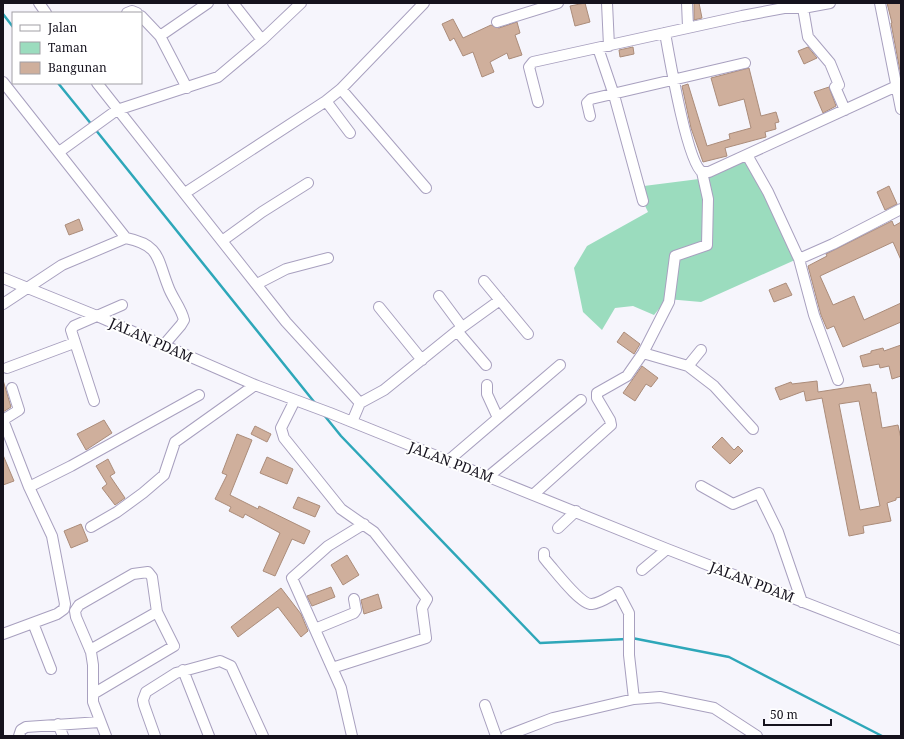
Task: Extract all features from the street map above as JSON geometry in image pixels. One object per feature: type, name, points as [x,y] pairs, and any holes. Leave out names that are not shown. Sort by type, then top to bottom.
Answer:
[{"type":"street","points":[[39,3],[45,12]]},
{"type":"street","points":[[160,36],[208,3]]},
{"type":"street","points":[[233,3],[262,40]]},
{"type":"street","points":[[59,152],[117,110],[187,88],[218,76],[262,40],[301,3]]},
{"type":"street","points":[[185,193],[326,101],[341,89],[424,3]]},
{"type":"street","points":[[497,22],[558,3]]},
{"type":"street","points":[[607,3],[609,46]]},
{"type":"street","points":[[687,3],[688,27]]},
{"type":"street","points":[[538,102],[530,70],[531,64],[688,27],[784,8],[803,8],[830,3]]},
{"type":"street","points":[[880,3],[899,85],[901,109]]},
{"type":"street","points":[[803,8],[808,37],[830,63],[839,85],[834,87],[845,110]]},
{"type":"street","points":[[142,17],[160,36],[187,88]]},
{"type":"street","points":[[534,494],[609,427],[610,420],[598,402],[597,394],[627,376],[642,353],[669,302],[674,259],[678,255],[702,248],[707,244],[708,199],[702,172],[696,164],[673,80],[665,33]]},
{"type":"street","points":[[598,48],[614,95],[643,201]]},
{"type":"street","points":[[590,116],[587,105],[588,101],[745,63]]},
{"type":"street","points":[[3,82],[126,238]]},
{"type":"street","points":[[98,84],[286,322],[360,403]]},
{"type":"street","points":[[702,172],[709,172],[899,85]]},
{"type":"street","points":[[341,89],[426,188]]},
{"type":"street","points":[[326,101],[350,133]]},
{"type":"street","points":[[747,155],[768,192],[799,259],[816,321],[838,380]]},
{"type":"street","points":[[222,241],[262,212],[308,182]]},
{"type":"street","points":[[799,259],[833,244],[901,209]]},
{"type":"street","points":[[3,304],[62,265],[126,238],[140,241],[155,252],[162,265],[168,287],[182,310],[184,320],[162,346]]},
{"type":"street","points":[[257,284],[286,269],[328,258]]},
{"type":"street","name":"JALAN PDAM","points":[[3,278],[97,316],[162,346],[255,385],[330,413],[534,494],[667,549],[901,640]]},
{"type":"street","points":[[484,281],[528,334]]},
{"type":"street","points":[[439,296],[460,329],[486,365]]},
{"type":"street","points":[[352,422],[360,403],[384,390],[460,329],[500,300]]},
{"type":"street","points":[[94,401],[70,333],[71,328],[122,305]]},
{"type":"street","points":[[379,307],[422,360]]},
{"type":"street","points":[[7,368],[74,343]]},
{"type":"street","points":[[688,366],[701,350]]},
{"type":"street","points":[[642,353],[688,366],[714,386],[753,429]]},
{"type":"street","points":[[449,460],[560,365]]},
{"type":"street","points":[[91,527],[117,512],[164,475],[175,442],[255,385]]},
{"type":"street","points":[[487,385],[488,394],[498,418]]},
{"type":"street","points":[[3,634],[61,611],[65,604],[65,597],[52,536],[29,487],[3,420],[19,410],[12,388]]},
{"type":"street","points":[[29,487],[71,466],[199,395]]},
{"type":"street","points":[[295,400],[281,428],[282,434],[313,476],[341,509],[370,528],[427,599],[422,608],[427,637],[332,668]]},
{"type":"street","points":[[489,476],[581,400]]},
{"type":"street","points":[[701,486],[733,504],[759,493],[778,532],[802,602]]},
{"type":"street","points":[[558,528],[576,511]]},
{"type":"street","points":[[352,736],[341,688],[293,582],[293,576],[328,546],[364,524]]},
{"type":"street","points":[[642,570],[667,549]]},
{"type":"street","points":[[544,553],[544,558],[574,594],[587,603],[594,604],[618,592],[628,610],[629,655],[634,699]]},
{"type":"street","points":[[93,694],[173,647],[173,642],[157,612],[150,573],[145,571],[132,574],[76,609],[76,617],[90,650],[93,665],[93,694],[94,706],[106,736]]},
{"type":"street","points":[[315,629],[354,613],[356,610],[354,599]]},
{"type":"street","points":[[90,650],[157,612]]},
{"type":"street","points":[[33,623],[50,669]]},
{"type":"street","points":[[155,736],[144,705],[144,696],[157,684],[183,670],[220,661],[231,666],[261,735]]},
{"type":"street","points":[[183,670],[209,736]]},
{"type":"street","points":[[506,736],[553,718],[634,699],[660,697],[714,708],[757,736]]},
{"type":"street","points":[[485,705],[496,736]]},
{"type":"street","points":[[19,736],[20,730],[26,727],[100,722]]},
{"type":"street","points":[[58,724],[63,736]]},
{"type":"green space","points":[[747,160],[795,260],[701,302],[667,299],[654,315],[633,306],[615,308],[602,330],[583,312],[574,268],[587,246],[648,212],[636,187],[699,179]]},
{"type":"building","points":[[585,3],[590,22],[575,26],[570,6]]},
{"type":"building","points":[[694,3],[699,3],[702,18],[694,20]]},
{"type":"building","points":[[887,3],[901,3],[901,76],[892,23]]},
{"type":"building","points":[[453,19],[463,38],[491,25],[499,28],[517,22],[520,33],[515,35],[522,55],[509,59],[507,53],[490,62],[494,72],[482,77],[473,52],[463,56],[454,38],[450,41],[442,24]]},
{"type":"building","points":[[633,47],[634,54],[620,57],[619,50]]},
{"type":"building","points":[[808,47],[817,58],[804,64],[798,51]]},
{"type":"building","points":[[749,68],[761,116],[776,112],[779,122],[775,123],[776,129],[765,132],[766,137],[725,148],[727,156],[703,162],[691,128],[682,86],[688,84],[707,146],[730,139],[729,134],[751,128],[744,99],[719,106],[711,78]]},
{"type":"building","points":[[829,87],[836,106],[823,113],[814,92]]},
{"type":"building","points":[[889,186],[897,204],[885,210],[877,192]]},
{"type":"building","points":[[79,219],[83,230],[69,235],[65,225]]},
{"type":"building","points":[[892,221],[894,226],[901,222],[901,260],[893,242],[820,276],[833,305],[854,296],[864,320],[901,303],[901,322],[843,347],[834,326],[827,329],[821,315],[808,266],[827,256],[826,254]]},
{"type":"building","points":[[786,283],[792,295],[774,302],[769,290]]},
{"type":"building","points":[[624,332],[640,344],[634,354],[617,342]]},
{"type":"building","points":[[901,345],[901,376],[892,379],[889,366],[880,368],[879,364],[863,367],[860,356],[871,353],[871,351],[883,348],[884,351]]},
{"type":"building","points":[[642,366],[658,378],[651,387],[646,384],[635,401],[623,393]]},
{"type":"building","points":[[3,380],[11,407],[3,412]]},
{"type":"building","points":[[817,381],[818,392],[870,384],[872,393],[876,392],[882,428],[898,425],[901,439],[901,497],[887,503],[891,521],[863,526],[864,533],[849,536],[822,398],[806,401],[804,391],[780,400],[775,388],[791,382],[792,384]],"holes":[[[859,401],[880,506],[860,510],[839,404]]]},
{"type":"building","points":[[104,420],[112,433],[86,450],[77,434]]},
{"type":"building","points":[[255,426],[271,434],[267,442],[251,434]]},
{"type":"building","points":[[237,434],[252,440],[230,495],[258,509],[259,506],[310,531],[304,544],[292,539],[275,576],[263,571],[280,533],[245,514],[243,518],[229,511],[231,507],[215,499],[227,475],[222,473]]},
{"type":"building","points":[[722,437],[734,450],[738,446],[743,451],[730,464],[712,447]]},
{"type":"building","points":[[3,455],[14,481],[3,485]]},
{"type":"building","points":[[267,457],[293,469],[287,484],[260,473]]},
{"type":"building","points":[[108,459],[115,473],[110,476],[125,498],[115,505],[102,488],[107,484],[96,466]]},
{"type":"building","points":[[298,497],[320,506],[315,517],[293,508]]},
{"type":"building","points":[[81,524],[88,541],[71,548],[64,531]]},
{"type":"building","points":[[347,555],[359,575],[343,585],[331,565]]},
{"type":"building","points":[[331,587],[335,597],[312,606],[307,596]]},
{"type":"building","points":[[281,588],[301,614],[308,631],[301,637],[278,607],[238,637],[231,627]]},
{"type":"building","points":[[378,594],[382,608],[364,614],[361,600]]},
{"type":"waterway","points":[[3,14],[12,26]]},
{"type":"waterway","points":[[59,84],[92,125]]},
{"type":"waterway","points":[[95,129],[315,403]]},
{"type":"waterway","points":[[324,415],[341,436],[540,643],[627,639]]},
{"type":"waterway","points":[[632,638],[729,657],[882,736]]}]
